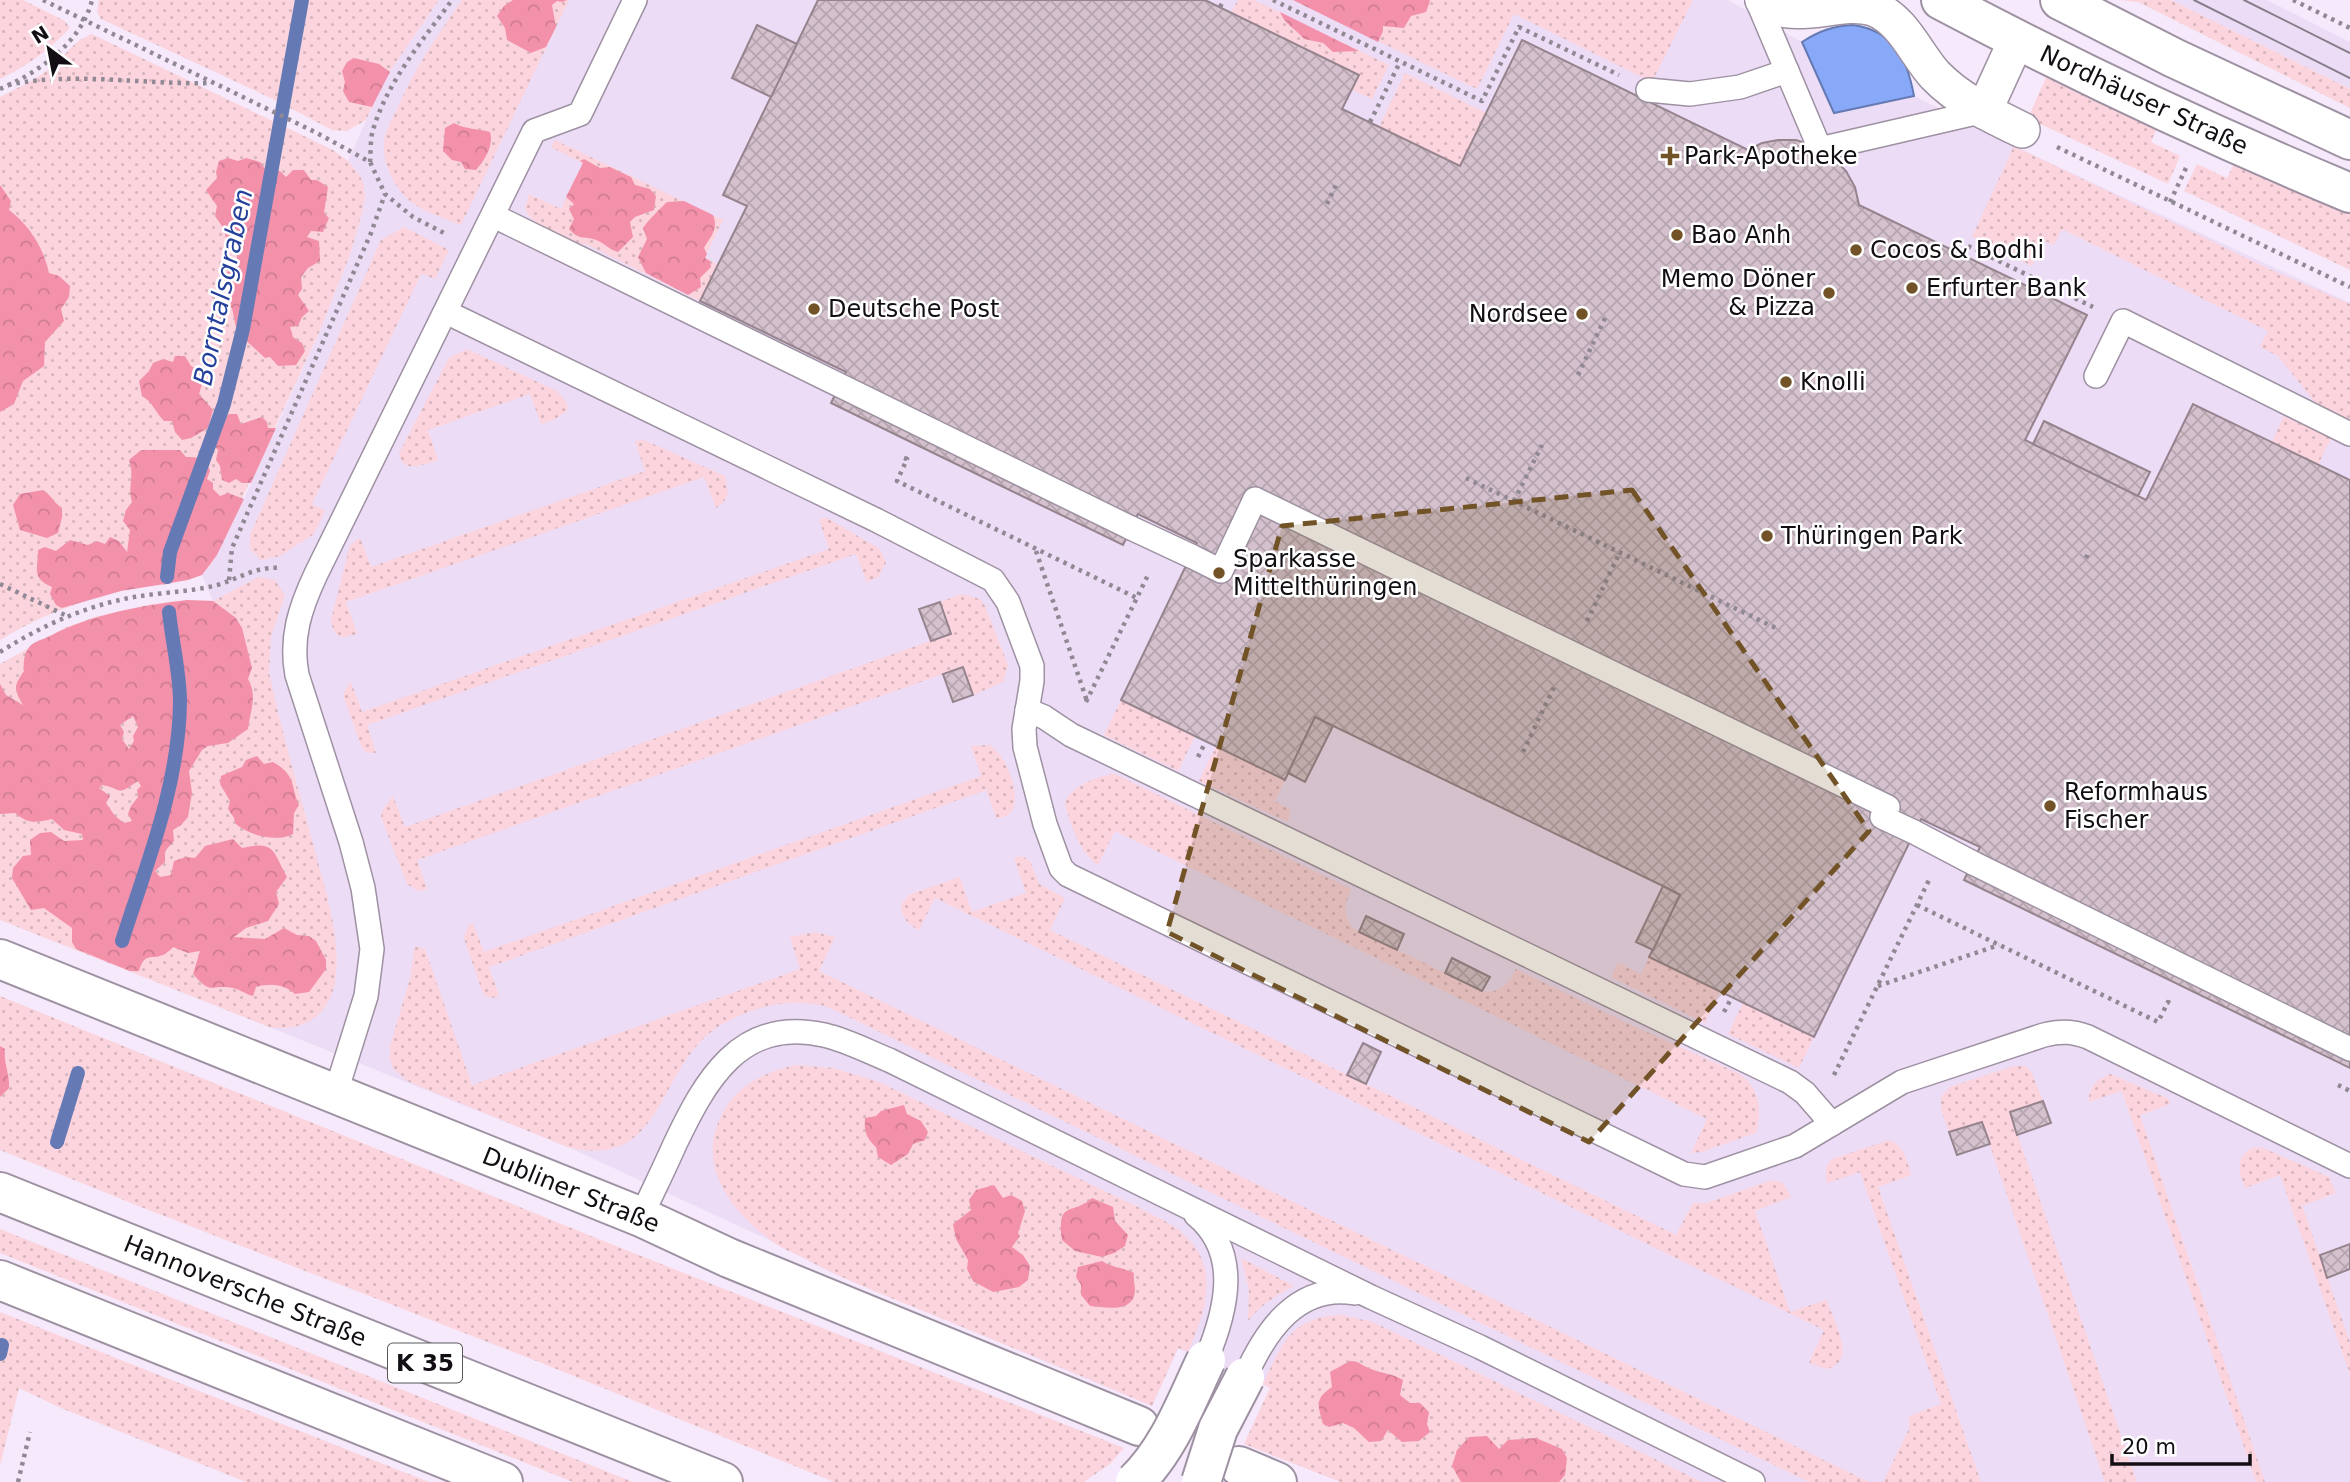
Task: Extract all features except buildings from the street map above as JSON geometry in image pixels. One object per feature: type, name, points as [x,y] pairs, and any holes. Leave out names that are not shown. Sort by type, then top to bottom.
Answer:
[{"type":"main road","name":"Nordhäuser Straße","points":[[1941,0],[2017,40],[2204,130],[2350,193]]},
{"type":"main road","name":"Nordhäuser Straße","points":[[2060,0],[2174,58],[2350,139]]},
{"type":"main road","name":"Dubliner Straße","points":[[0,959],[641,1217],[729,1258],[1139,1426]]},
{"type":"main road","name":"Hannoversche Straße","points":[[0,1192],[723,1482]]},
{"type":"main road","points":[[0,1280],[503,1482]]},
{"type":"main road","points":[[1135,1482],[1154,1462],[1166,1443],[1206,1360]]},
{"type":"main road","points":[[1200,1482],[1218,1429],[1245,1377]]},
{"type":"main road","points":[[1239,1466],[1278,1482]]},
{"type":"street","points":[[1760,0],[1786,10],[1814,10],[1855,4],[1874,9],[1905,32],[1935,74],[1957,94],[2022,130]]},
{"type":"street","points":[[1984,111],[2011,52]]},
{"type":"lane","points":[[335,1095],[366,996],[372,949],[363,888],[351,842],[302,696],[293,656],[294,635],[300,613],[316,574],[534,131],[580,114],[635,0]]},
{"type":"lane","points":[[1760,0],[1820,149],[1984,111]]},
{"type":"lane","points":[[1648,90],[1690,94],[1740,87],[1787,71]]},
{"type":"lane","points":[[494,216],[1221,571],[1255,499],[1888,807],[1882,817],[2350,1049]]},
{"type":"lane","points":[[446,312],[986,574],[1003,592],[1032,666],[1024,729],[1026,747],[1056,856],[1061,868],[1068,875],[1692,1177],[1705,1177],[1795,1146],[1825,1116],[1902,1082],[2056,1032],[2075,1032],[2350,1166]]},
{"type":"lane","points":[[2096,376],[2123,321],[2350,434]]},
{"type":"lane","points":[[1027,710],[1044,717],[1071,736],[1790,1082],[1805,1093],[1825,1116]]},
{"type":"lane","points":[[641,1217],[693,1106],[712,1076],[741,1049],[780,1033],[822,1034],[889,1059],[1371,1297],[1480,1346],[1753,1482]]},
{"type":"lane","points":[[1185,1206],[1203,1221],[1212,1233],[1226,1270],[1224,1310],[1206,1360]]},
{"type":"lane","points":[[1245,1377],[1267,1334],[1291,1310],[1322,1294],[1339,1291],[1371,1297]]},
{"type":"path","points":[[43,0],[315,132],[370,162]]},
{"type":"path","points":[[8,86],[58,52],[85,22],[92,0]]},
{"type":"path","points":[[452,0],[405,65],[386,101],[372,131],[370,162],[385,194],[413,217],[477,250]]},
{"type":"path","points":[[1220,7],[1224,0]]},
{"type":"path","points":[[1273,0],[1482,101],[1519,27],[1648,90]]},
{"type":"path","points":[[2293,0],[2350,28]]},
{"type":"path","points":[[1370,122],[1400,62]]},
{"type":"path","points":[[0,89],[39,79],[108,78],[169,84],[214,83]]},
{"type":"path","points":[[2022,130],[2350,287]]},
{"type":"path","points":[[2170,202],[2189,161]]},
{"type":"path","points":[[1327,204],[1336,185]]},
{"type":"path","points":[[229,580],[232,548],[371,233],[385,194]]},
{"type":"path","points":[[1968,246],[2123,321]]},
{"type":"path","points":[[1578,375],[1605,318]]},
{"type":"path","points":[[1514,501],[1542,445]]},
{"type":"path","points":[[895,454],[907,460],[897,481],[1137,598]]},
{"type":"path","points":[[1466,478],[1780,630]]},
{"type":"path","points":[[1035,550],[1087,701]]},
{"type":"path","points":[[2086,558],[2089,551]]},
{"type":"path","points":[[1071,736],[1153,564]]},
{"type":"path","points":[[0,652],[68,616],[134,597],[208,587],[245,572],[269,567],[316,574]]},
{"type":"path","points":[[0,583],[68,616]]},
{"type":"path","points":[[1825,1116],[1877,986],[1934,869]]},
{"type":"path","points":[[1917,905],[2158,1022],[2168,1002],[2177,1006]]},
{"type":"path","points":[[1877,986],[1999,945]]},
{"type":"path","points":[[2326,1079],[2350,1091]]},
{"type":"path","points":[[18,1482],[30,1432]]},
{"type":"highlighted area","points":[[1632,490],[1869,831],[1589,1142],[1167,932],[1282,526]]},
{"type":"shaded area","points":[[0,0],[23,0],[65,21],[70,28],[37,57],[0,79]]},
{"type":"shaded area","points":[[99,0],[439,0],[385,78],[366,120],[347,131],[332,130],[273,99],[101,19],[97,12]]},
{"type":"shaded area","points":[[439,0],[1728,0],[1802,42],[1835,26],[1870,27],[1910,77],[1914,96],[2014,146],[2350,303],[2350,1482],[1341,1482],[1244,1444],[1270,1388],[1179,1347],[1152,1406],[830,1272],[769,1240],[568,1147],[269,1027],[213,601],[202,575],[217,555],[244,499],[318,335],[351,252],[365,196],[359,174],[348,161],[385,78]]},
{"type":"shaded area","points":[[462,0],[569,0],[461,225],[424,209],[404,195],[388,170],[384,141],[410,82]]},
{"type":"shaded area","points":[[1238,0],[1254,0],[1389,65],[1372,99],[1352,90],[1359,75],[1231,12]]},
{"type":"shaded area","points":[[1293,0],[1693,0],[1652,82],[1514,14],[1477,89]]},
{"type":"shaded area","points":[[2119,0],[2171,0],[2350,89],[2350,108],[2138,2]]},
{"type":"shaded area","points":[[2171,0],[2267,0],[2350,42],[2350,89]]},
{"type":"shaded area","points":[[92,34],[333,150],[359,174],[365,196],[351,252],[318,335],[211,565],[192,578],[120,591],[73,605],[28,624],[0,640],[0,97],[43,73],[80,40]]},
{"type":"shaded area","points":[[2049,71],[2159,123],[2151,142],[2180,156],[2168,184],[2028,118]]},
{"type":"shaded area","points":[[1405,73],[1486,113],[1460,166],[1379,127]]},
{"type":"shaded area","points":[[555,140],[723,220],[705,257],[718,265],[700,301],[586,244],[579,245],[537,224],[525,208],[529,194],[561,209],[583,163],[551,147]]},
{"type":"shaded area","points":[[2014,146],[2267,268],[2350,304],[2350,422],[2318,406],[2278,356],[2260,347],[2268,331],[2062,229],[2054,245],[2045,241],[2032,266],[1972,237]]},
{"type":"shaded area","points":[[2236,160],[2350,207],[2350,270],[2184,191],[2197,164],[2227,178]]},
{"type":"shaded area","points":[[404,227],[449,250],[435,279],[421,274],[312,504],[325,511],[314,534],[280,556],[261,560],[250,549],[250,535],[381,240]]},
{"type":"shaded area","points":[[467,349],[557,391],[567,403],[567,411],[541,424],[530,394],[428,430],[438,460],[414,466],[405,464],[399,453],[449,358]]},
{"type":"shaded area","points":[[2284,416],[2331,438],[2318,465],[2272,442]]},
{"type":"shaded area","points":[[644,440],[725,476],[728,494],[723,503],[716,508],[704,477],[346,602],[357,634],[338,636],[333,629],[331,620],[350,545],[360,538],[371,567],[645,471],[635,441]]},
{"type":"shaded area","points":[[827,518],[880,549],[886,563],[878,577],[867,582],[856,554],[367,725],[376,753],[366,752],[362,748],[344,698],[344,692],[351,682],[362,712],[829,549],[819,519]]},
{"type":"shaded area","points":[[259,577],[275,580],[285,596],[271,636],[269,672],[327,896],[336,952],[334,987],[325,1007],[318,1015],[301,1025],[280,1028],[269,1027],[0,920],[0,664],[64,628],[95,617],[152,604],[187,600],[213,601]]},
{"type":"shaded area","points":[[962,594],[980,599],[985,606],[1008,665],[1003,682],[973,695],[963,667],[417,860],[427,889],[418,891],[407,884],[381,817],[383,809],[393,796],[405,827],[950,634],[940,602]]},
{"type":"shaded area","points":[[1121,700],[1195,736],[1178,771],[1104,735]]},
{"type":"shaded area","points":[[989,745],[1001,756],[1013,785],[1015,804],[1012,811],[1005,816],[997,819],[986,790],[489,967],[499,996],[489,998],[482,991],[464,938],[468,926],[473,923],[484,952],[981,776],[971,746]]},
{"type":"shaded area","points":[[1216,746],[1285,780],[1275,801],[1291,810],[1288,822],[1199,781]]},
{"type":"shaded area","points":[[1115,774],[1351,889],[1346,909],[1347,919],[1353,928],[1482,991],[1489,992],[1503,987],[1516,969],[1738,1073],[1751,1085],[1758,1099],[1756,1133],[1691,1153],[1707,1119],[1115,831],[1098,865],[1081,845],[1065,803],[1078,787]]},
{"type":"shaded area","points":[[1022,856],[1030,861],[1039,884],[1065,898],[1050,930],[1676,1235],[1693,1203],[1707,1203],[1772,1180],[1783,1183],[1791,1197],[1755,1211],[1790,1312],[1826,1300],[1841,1339],[1841,1358],[1836,1365],[1826,1369],[1809,1363],[1824,1330],[935,898],[919,930],[904,917],[901,904],[910,894],[960,877],[972,912],[1026,893],[1014,858]]},
{"type":"shaded area","points":[[815,932],[835,937],[819,971],[1869,1482],[1809,1482],[828,1007],[804,1003],[772,1005],[747,1012],[722,1024],[702,1040],[687,1059],[651,1119],[637,1135],[620,1146],[597,1151],[567,1147],[407,1081],[393,1068],[390,1059],[390,1046],[410,979],[415,946],[425,949],[472,1085],[800,969],[790,937]]},
{"type":"shaded area","points":[[1649,957],[1720,991],[1705,1023],[1611,977],[1618,963],[1641,974]]},
{"type":"shaded area","points":[[0,996],[606,1242],[1124,1448],[1110,1464],[1084,1482],[834,1482],[544,1364],[141,1207],[0,1150]]},
{"type":"shaded area","points":[[1743,1003],[1814,1037],[1799,1068],[1728,1034]]},
{"type":"shaded area","points":[[797,1065],[833,1068],[879,1082],[1142,1209],[1180,1231],[1202,1258],[1207,1289],[1200,1321],[1188,1352],[1178,1348],[1152,1406],[841,1277],[779,1246],[755,1228],[732,1203],[717,1174],[713,1143],[717,1126],[730,1102],[748,1084],[771,1072]]},
{"type":"shaded area","points":[[2014,1066],[2025,1066],[2032,1073],[2043,1101],[2010,1113],[2137,1482],[2105,1482],[1982,1122],[1949,1132],[1941,1109],[1941,1097],[1950,1087]]},
{"type":"shaded area","points":[[2110,1074],[2167,1098],[2171,1104],[2140,1115],[2265,1482],[2256,1482],[2122,1091],[2089,1102],[2094,1084]]},
{"type":"shaded area","points":[[1889,1140],[1901,1150],[1911,1175],[1878,1187],[1981,1482],[1883,1482],[1909,1429],[1909,1416],[1941,1404],[1860,1172],[1827,1183],[1826,1173],[1832,1159]]},
{"type":"shaded area","points":[[2255,1147],[2329,1177],[2336,1193],[2302,1206],[2350,1342],[2350,1374],[2280,1175],[2245,1188],[2241,1176],[2241,1159]]},
{"type":"shaded area","points":[[0,1229],[633,1482],[573,1482],[0,1253]]},
{"type":"shaded area","points":[[1241,1258],[1294,1286],[1269,1301],[1248,1321],[1249,1289]]},
{"type":"shaded area","points":[[0,1312],[429,1482],[246,1482],[61,1408],[19,1388],[0,1466]]},
{"type":"shaded area","points":[[1341,1315],[1373,1322],[1702,1482],[1341,1482],[1244,1444],[1270,1388],[1263,1384],[1290,1335],[1310,1321]]},
{"type":"green space","points":[[513,0],[567,0],[557,1],[552,5],[556,27],[546,47],[531,53],[507,40],[505,28],[497,16],[504,6]]},
{"type":"green space","points":[[1293,0],[1430,1],[1426,12],[1411,16],[1404,28],[1383,26],[1378,42]]},
{"type":"green space","points":[[1280,12],[1359,51],[1333,52],[1323,43],[1304,39]]},
{"type":"green space","points":[[354,58],[379,64],[390,72],[372,107],[349,102],[343,91],[345,82],[342,71],[347,62]]},
{"type":"green space","points":[[454,123],[490,132],[488,152],[476,170],[465,169],[461,162],[452,160],[443,151],[445,128]]},
{"type":"green space","points":[[228,158],[238,161],[246,158],[260,162],[266,170],[280,171],[286,177],[293,170],[304,170],[311,180],[317,180],[328,187],[324,213],[329,218],[323,232],[311,231],[307,237],[319,241],[320,261],[308,268],[301,277],[302,289],[298,295],[309,311],[298,326],[290,327],[293,337],[302,343],[305,351],[296,365],[278,366],[270,357],[265,358],[237,332],[232,308],[223,301],[227,293],[219,277],[239,265],[233,243],[226,239],[224,229],[215,216],[217,206],[206,190],[217,178],[219,161]]},
{"type":"green space","points":[[584,159],[600,168],[610,167],[631,177],[635,185],[650,189],[656,196],[654,210],[635,217],[630,222],[633,237],[618,252],[597,240],[577,236],[569,229],[574,219],[569,209],[574,204],[566,197],[583,163],[580,161]]},
{"type":"green space","points":[[0,185],[11,201],[9,210],[29,230],[39,246],[49,273],[59,276],[70,286],[69,297],[61,309],[64,321],[45,342],[44,366],[23,381],[14,404],[0,412]]},
{"type":"green space","points":[[684,201],[713,215],[715,220],[713,233],[704,248],[707,254],[705,258],[710,261],[711,267],[700,278],[701,287],[688,295],[646,273],[638,257],[647,239],[643,228],[648,221],[667,202]]},
{"type":"green space","points":[[175,356],[185,356],[191,366],[205,374],[199,394],[213,410],[208,428],[182,440],[175,432],[172,421],[164,421],[142,396],[139,381],[153,363],[163,359],[173,362]]},
{"type":"green space","points":[[229,414],[237,414],[241,424],[262,417],[268,428],[276,428],[251,483],[242,483],[236,479],[229,483],[222,480],[220,466],[216,460],[218,450],[214,446],[222,420]]},
{"type":"green space","points":[[141,450],[180,450],[186,457],[201,459],[210,471],[207,479],[213,483],[213,489],[220,496],[228,493],[244,499],[217,555],[202,575],[188,580],[121,591],[62,608],[56,605],[50,594],[52,587],[38,577],[38,550],[45,547],[56,551],[70,540],[88,545],[97,541],[105,544],[110,537],[119,541],[127,552],[130,530],[123,521],[132,502],[129,460]]},
{"type":"green space","points":[[43,490],[62,508],[58,533],[47,538],[20,530],[13,505],[20,494]]},
{"type":"green space","points":[[187,600],[213,601],[236,618],[242,628],[252,668],[248,679],[253,698],[248,729],[228,743],[208,746],[202,750],[189,771],[192,793],[188,817],[173,830],[174,841],[165,851],[165,862],[155,871],[160,877],[171,875],[174,861],[186,857],[195,858],[205,846],[233,839],[242,848],[261,846],[272,850],[287,877],[276,892],[279,904],[268,921],[246,928],[234,937],[265,939],[284,928],[316,941],[326,960],[326,969],[309,992],[295,994],[282,986],[266,985],[256,987],[253,996],[233,988],[208,987],[193,974],[200,951],[188,953],[173,947],[164,955],[146,959],[139,971],[130,971],[76,949],[72,942],[72,928],[44,908],[31,910],[12,878],[13,868],[23,856],[31,855],[30,840],[40,833],[51,832],[64,841],[83,840],[82,834],[64,830],[52,819],[32,822],[15,813],[0,814],[0,684],[6,695],[23,705],[16,685],[24,671],[26,652],[32,644],[66,628],[99,617],[134,608]],"holes":[[[133,716],[138,727],[129,749],[122,739],[124,732],[120,725]],[[138,781],[141,786],[137,790],[138,797],[128,814],[132,821],[124,823],[106,803],[110,796],[99,788],[102,785],[122,790]]]},
{"type":"green space","points":[[257,756],[264,764],[273,762],[281,767],[292,781],[299,805],[294,813],[293,834],[286,837],[271,838],[254,834],[235,823],[228,809],[230,801],[220,784],[221,776],[242,767],[246,760]]},
{"type":"green space","points":[[0,1046],[5,1049],[9,1088],[0,1097]]},
{"type":"green space","points":[[904,1105],[907,1114],[921,1121],[928,1132],[925,1140],[913,1144],[908,1154],[891,1165],[878,1157],[876,1147],[866,1134],[865,1118]]},
{"type":"green space","points":[[994,1185],[1003,1198],[1011,1195],[1022,1201],[1025,1211],[1018,1233],[1020,1236],[1012,1247],[1023,1255],[1030,1266],[1028,1280],[1019,1287],[993,1292],[973,1281],[967,1269],[968,1260],[956,1239],[953,1224],[971,1210],[969,1200],[976,1190]]},
{"type":"green space","points":[[1092,1198],[1113,1207],[1115,1221],[1128,1235],[1125,1246],[1102,1257],[1075,1251],[1062,1240],[1064,1213]]},
{"type":"green space","points":[[1102,1261],[1134,1273],[1133,1298],[1124,1306],[1090,1306],[1081,1295],[1081,1285],[1076,1277],[1078,1267]]},
{"type":"green space","points":[[1350,1361],[1403,1380],[1400,1395],[1410,1403],[1420,1403],[1429,1412],[1427,1424],[1430,1432],[1419,1441],[1402,1442],[1388,1430],[1381,1441],[1369,1442],[1354,1428],[1343,1423],[1329,1427],[1323,1424],[1319,1403],[1322,1395],[1332,1387],[1330,1372]]},
{"type":"green space","points":[[1487,1436],[1499,1449],[1508,1440],[1536,1438],[1562,1449],[1567,1458],[1565,1475],[1559,1482],[1461,1482],[1452,1466],[1457,1450],[1469,1437]]},
{"type":"water","points":[[1853,25],[1879,33],[1896,49],[1907,70],[1914,96],[1834,113],[1802,42],[1826,30]]},
{"type":"waterway","name":"Borntalsgraben","points":[[167,577],[170,552],[224,404],[243,329],[302,0]]},
{"type":"waterway","name":"Borntalsgraben","points":[[122,941],[160,823],[174,763],[180,691],[169,612]]},
{"type":"waterway","name":"Borntalsgraben","points":[[57,1142],[78,1073]]},
{"type":"waterway","name":"Borntalsgraben","points":[[0,1354],[2,1345]]},
{"type":"tram line","points":[[2194,0],[2350,78]]},
{"type":"tram line","points":[[2244,0],[2350,53]]},
{"type":"place","name":"Park-Apotheke","points":[[1670,156]]},
{"type":"place","name":"Bao Anh","points":[[1677,235]]},
{"type":"place","name":"Cocos & Bodhi","points":[[1856,250]]},
{"type":"place","name":"Erfurter Bank","points":[[1912,288]]},
{"type":"place","name":"Memo Döner & Pizza","points":[[1829,293]]},
{"type":"place","name":"Deutsche Post","points":[[814,309]]},
{"type":"place","name":"Nordsee","points":[[1582,314]]},
{"type":"place","name":"Knolli","points":[[1786,382]]},
{"type":"place","name":"Thüringen Park","points":[[1767,536]]},
{"type":"place","name":"Sparkasse Mittelthüringen","points":[[1219,573]]},
{"type":"place","name":"Reformhaus Fischer","points":[[2050,806]]}]
